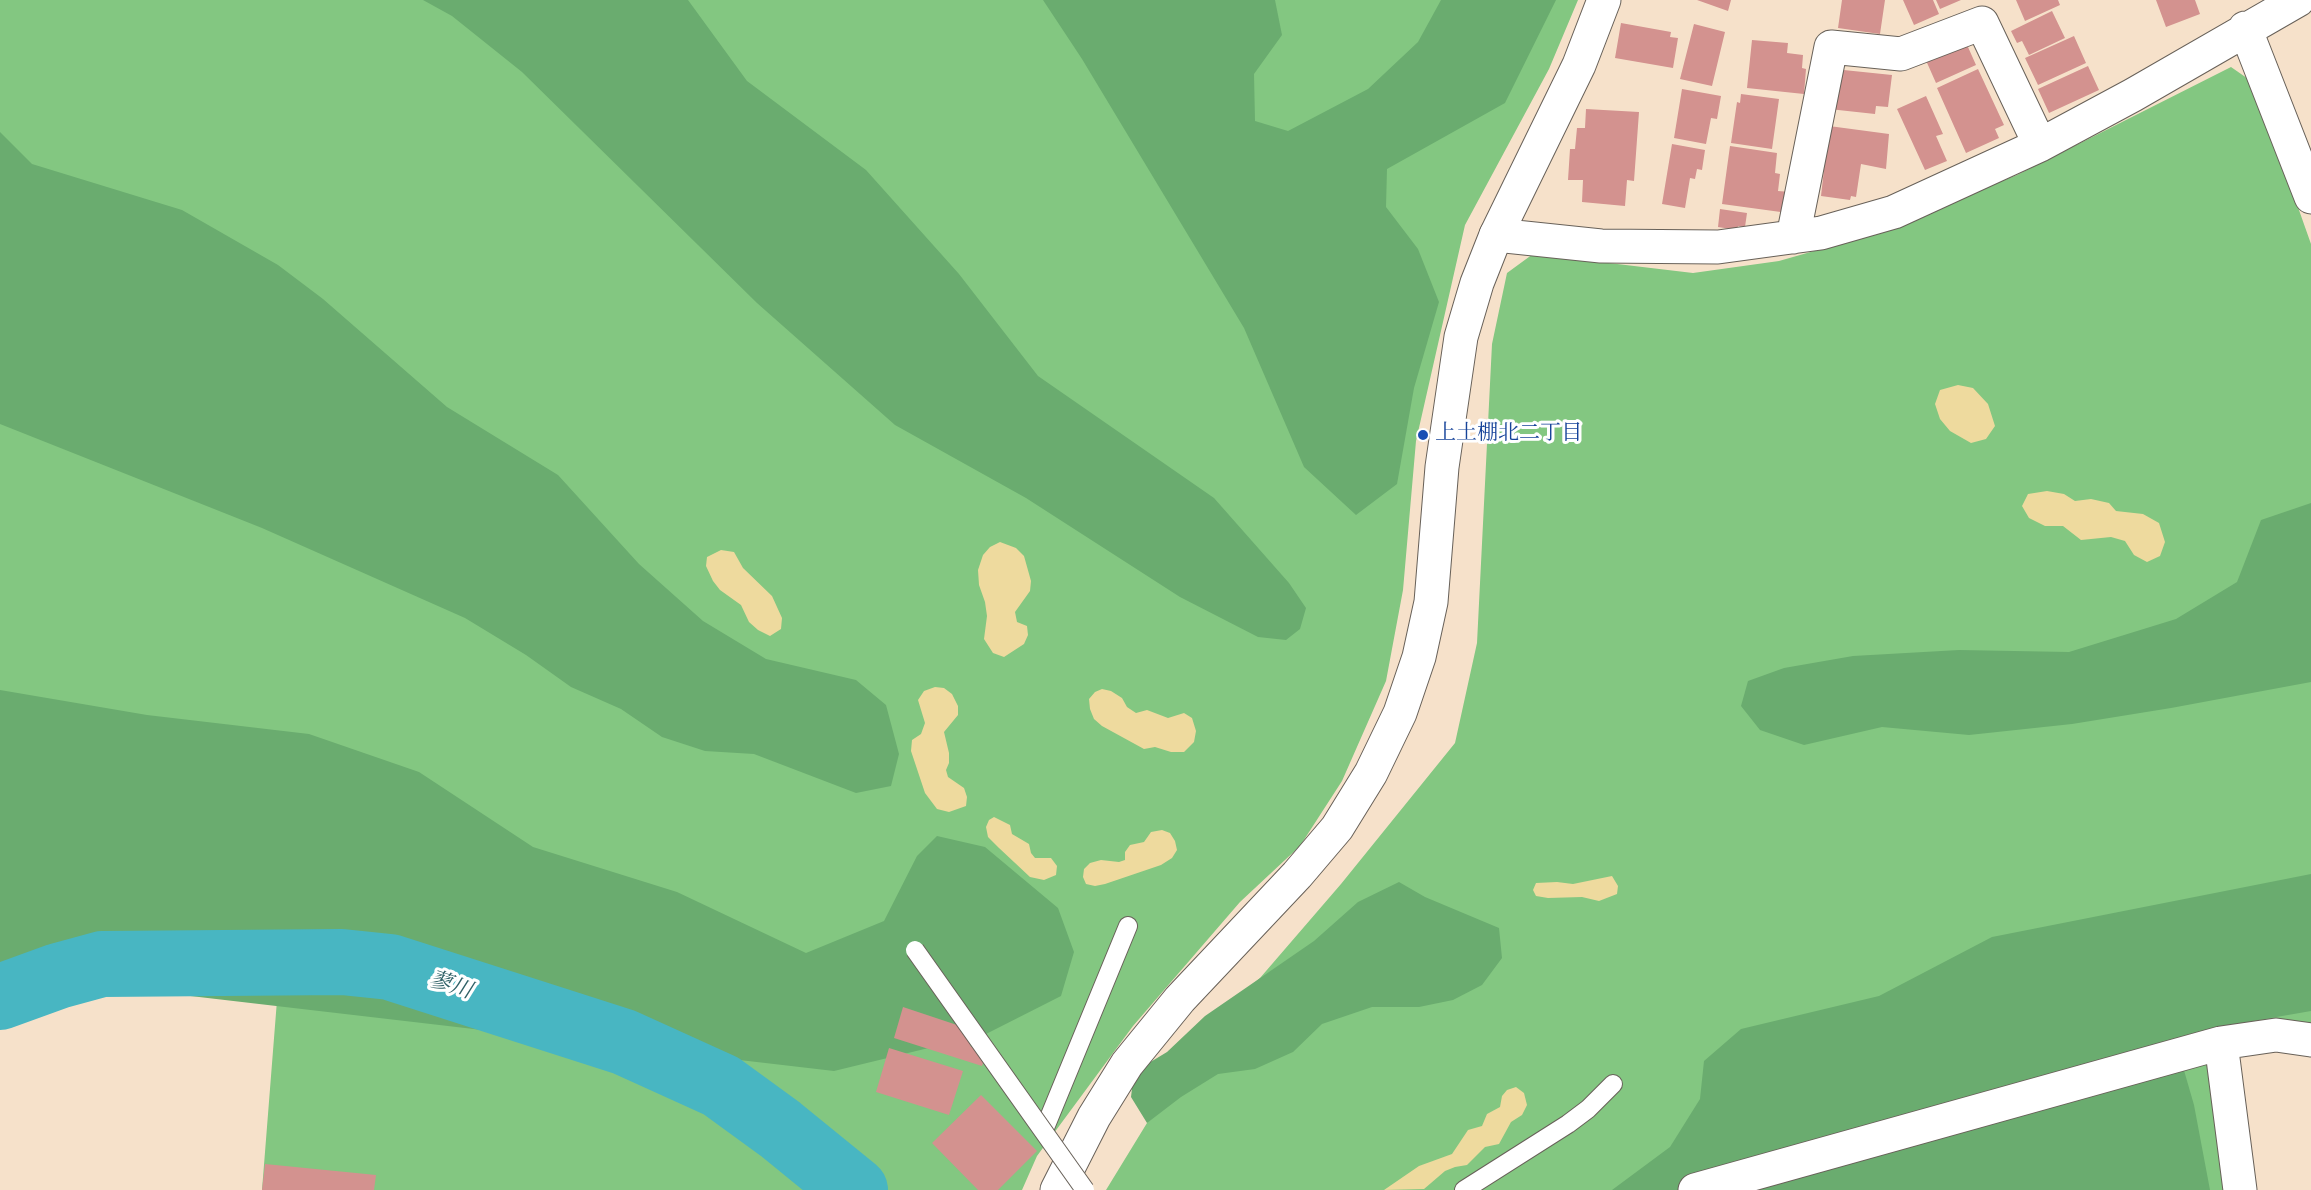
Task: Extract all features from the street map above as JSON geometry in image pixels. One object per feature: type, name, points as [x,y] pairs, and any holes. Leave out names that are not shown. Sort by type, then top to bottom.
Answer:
[{"type":"street","points":[[1057,1190],[1094,1117],[1127,1064],[1180,999],[1297,875],[1337,828],[1371,773],[1400,713],[1419,657],[1431,602],[1442,466],[1461,337],[1477,282],[1496,235],[1579,65],[1604,0]]},
{"type":"street","points":[[1496,235],[1601,246],[1718,247],[1821,233],[1894,212],[2040,145],[2133,95],[2245,28],[2298,0]]},
{"type":"street","points":[[1793,237],[1831,46],[1901,54],[1982,23],[2040,145]]},
{"type":"street","points":[[2245,28],[2311,197]]},
{"type":"street","points":[[1695,1190],[2221,1043],[2276,1035],[2311,1040]]},
{"type":"street","points":[[2221,1043],[2240,1190]]},
{"type":"lane","points":[[1044,1130],[1128,926]]},
{"type":"lane","points":[[915,950],[1085,1190]]},
{"type":"lane","points":[[1464,1190],[1568,1124],[1588,1109],[1613,1084]]},
{"type":"green space","points":[[0,0],[1578,0],[1549,69],[1465,225],[1416,441],[1403,590],[1386,681],[1342,781],[1300,846],[1240,902],[1133,1026],[1037,1156],[1022,1190],[262,1190],[282,937],[0,980]]},
{"type":"green space","points":[[423,0],[688,0],[747,81],[866,170],[959,274],[1038,376],[1214,498],[1289,583],[1306,608],[1300,629],[1286,640],[1258,637],[1180,597],[1026,498],[895,425],[757,303],[522,72],[452,16]]},
{"type":"green space","points":[[1043,0],[1275,0],[1282,35],[1254,74],[1255,121],[1288,131],[1368,89],[1418,42],[1441,0],[1556,0],[1505,103],[1387,169],[1386,207],[1418,249],[1439,302],[1414,388],[1397,484],[1356,515],[1304,467],[1244,328],[1082,59]]},
{"type":"green space","points":[[2231,67],[2254,83],[2311,244],[2311,1030],[2207,1054],[2224,1190],[1106,1190],[1147,1123],[1187,1041],[1260,978],[1341,884],[1455,743],[1477,643],[1492,344],[1507,273],[1533,254],[1693,273],[1779,261],[1863,237],[2017,175]]},
{"type":"green space","points":[[0,132],[32,164],[182,210],[278,265],[323,299],[447,407],[558,475],[639,564],[703,621],[766,659],[856,680],[886,705],[899,754],[891,786],[856,793],[754,754],[705,751],[662,737],[621,709],[571,687],[526,655],[465,618],[262,528],[0,424]]},
{"type":"green space","points":[[2311,503],[2311,682],[2072,724],[1969,735],[1882,727],[1804,745],[1760,730],[1741,706],[1748,681],[1784,668],[1853,656],[1959,650],[2069,652],[2176,619],[2237,582],[2261,520]]},
{"type":"green space","points":[[0,690],[147,715],[309,734],[419,772],[533,847],[677,892],[806,953],[884,921],[917,856],[937,836],[985,847],[1058,908],[1074,952],[1061,996],[986,1034],[834,1071],[139,990],[0,1001]]},
{"type":"green space","points":[[2311,874],[2311,1011],[2213,1028],[2181,1060],[2194,1105],[2210,1190],[1612,1190],[1670,1147],[1700,1099],[1704,1061],[1741,1029],[1879,996],[1992,937]]},
{"type":"green space","points":[[1399,882],[1425,897],[1499,928],[1502,958],[1482,985],[1453,1000],[1419,1007],[1372,1007],[1322,1024],[1293,1052],[1255,1069],[1218,1074],[1181,1097],[1147,1123],[1131,1097],[1134,1072],[1167,1052],[1205,1016],[1314,941],[1358,902]]},
{"type":"sand","points":[[1958,385],[1973,388],[1988,404],[1995,426],[1986,439],[1971,443],[1950,431],[1940,419],[1935,404],[1940,390]]},
{"type":"sand","points":[[2047,491],[2064,494],[2075,501],[2091,499],[2109,503],[2116,511],[2143,514],[2159,523],[2165,542],[2160,556],[2147,562],[2134,555],[2125,541],[2111,537],[2081,540],[2063,526],[2045,526],[2029,518],[2022,506],[2028,494]]},
{"type":"sand","points":[[1000,542],[1016,548],[1024,556],[1031,581],[1030,591],[1015,612],[1017,622],[1027,626],[1028,635],[1024,644],[1004,657],[993,653],[984,639],[987,616],[979,585],[978,570],[983,555],[990,547]]},
{"type":"sand","points":[[721,550],[734,552],[743,568],[772,596],[782,618],[781,629],[770,636],[758,630],[749,622],[741,605],[720,590],[713,581],[706,566],[707,557]]},
{"type":"sand","points":[[935,687],[944,688],[952,694],[958,706],[958,715],[944,732],[949,753],[946,770],[948,777],[964,788],[967,797],[966,806],[949,812],[937,809],[925,793],[911,751],[912,740],[921,734],[925,723],[918,700],[924,691]]},
{"type":"sand","points":[[1102,689],[1111,691],[1122,698],[1127,707],[1136,713],[1147,710],[1168,718],[1184,713],[1192,718],[1196,731],[1194,742],[1184,752],[1171,752],[1155,747],[1144,749],[1102,726],[1094,719],[1089,699],[1095,692]]},
{"type":"sand","points":[[994,817],[1010,825],[1012,834],[1029,844],[1035,858],[1051,858],[1057,866],[1056,875],[1044,880],[1030,877],[999,848],[988,837],[986,827],[989,820]]},
{"type":"sand","points":[[1162,830],[1170,833],[1175,841],[1177,850],[1172,858],[1161,865],[1105,884],[1095,886],[1086,884],[1083,877],[1084,869],[1090,863],[1101,860],[1119,862],[1125,860],[1125,852],[1130,845],[1144,842],[1151,832]]},
{"type":"sand","points":[[1612,876],[1618,886],[1617,894],[1599,901],[1582,897],[1536,896],[1533,890],[1536,883],[1573,884]]},
{"type":"sand","points":[[1516,1087],[1524,1093],[1527,1105],[1522,1115],[1511,1122],[1499,1144],[1485,1147],[1467,1165],[1445,1171],[1424,1189],[1384,1190],[1419,1166],[1452,1154],[1468,1130],[1482,1126],[1487,1114],[1500,1107],[1502,1096],[1507,1090]]},
{"type":"building","points":[[1697,0],[1731,0],[1728,11]]},
{"type":"building","points":[[1842,0],[1885,0],[1880,34],[1838,28]]},
{"type":"building","points":[[1903,0],[1933,0],[1939,14],[1914,25]]},
{"type":"building","points":[[1936,0],[1961,0],[1940,9]]},
{"type":"building","points":[[2016,0],[2058,0],[2060,5],[2025,21]]},
{"type":"building","points":[[2156,0],[2195,0],[2200,14],[2166,27]]},
{"type":"building","points":[[2052,11],[2065,38],[2029,55],[2022,41],[2017,43],[2011,31]]},
{"type":"building","points":[[1621,23],[1671,32],[1670,37],[1678,38],[1673,68],[1615,58]]},
{"type":"building","points":[[1694,24],[1725,32],[1712,86],[1680,79]]},
{"type":"building","points":[[2074,36],[2086,63],[2038,85],[2025,58]]},
{"type":"building","points":[[1964,38],[1976,65],[1936,83],[1924,56]]},
{"type":"building","points":[[1752,40],[1788,43],[1787,53],[1803,55],[1802,68],[1806,69],[1804,94],[1747,88]]},
{"type":"building","points":[[2088,66],[2099,90],[2049,113],[2038,89]]},
{"type":"building","points":[[1834,69],[1892,75],[1888,107],[1876,106],[1875,114],[1829,109]]},
{"type":"building","points":[[1978,69],[2004,125],[1995,129],[1999,138],[1966,153],[1937,88]]},
{"type":"building","points":[[1682,89],[1721,96],[1717,119],[1711,118],[1706,144],[1674,138]]},
{"type":"building","points":[[1741,94],[1779,99],[1772,149],[1731,143],[1737,102],[1740,103]]},
{"type":"building","points":[[1926,96],[1943,134],[1936,136],[1947,161],[1925,170],[1897,109]]},
{"type":"building","points":[[1586,109],[1639,112],[1634,181],[1627,180],[1625,206],[1582,202],[1583,180],[1568,180],[1570,149],[1575,149],[1577,128],[1585,128]]},
{"type":"building","points":[[1829,126],[1889,134],[1886,169],[1861,164],[1856,197],[1851,196],[1850,200],[1821,196]]},
{"type":"building","points":[[1672,144],[1705,150],[1702,170],[1697,169],[1695,179],[1690,178],[1685,208],[1662,204]]},
{"type":"building","points":[[1730,146],[1777,153],[1775,173],[1780,174],[1778,191],[1790,192],[1788,213],[1722,204]]},
{"type":"building","points":[[1720,209],[1747,213],[1745,227],[1738,226],[1737,230],[1718,227]]},
{"type":"building","points":[[903,1007],[975,1031],[970,1046],[987,1051],[982,1066],[894,1038]]},
{"type":"building","points":[[889,1048],[963,1071],[949,1115],[876,1092]]},
{"type":"building","points":[[981,1095],[1037,1151],[998,1190],[978,1190],[932,1143]]},
{"type":"building","points":[[265,1164],[376,1175],[374,1190],[262,1190]]},
{"type":"waterway","name":"蓼川","points":[[0,997],[58,976],[102,964],[342,962],[390,967],[624,1042],[721,1086],[780,1129],[855,1190]]},
{"type":"place","name":"上土棚北二丁目","points":[[1423,435]]}]
